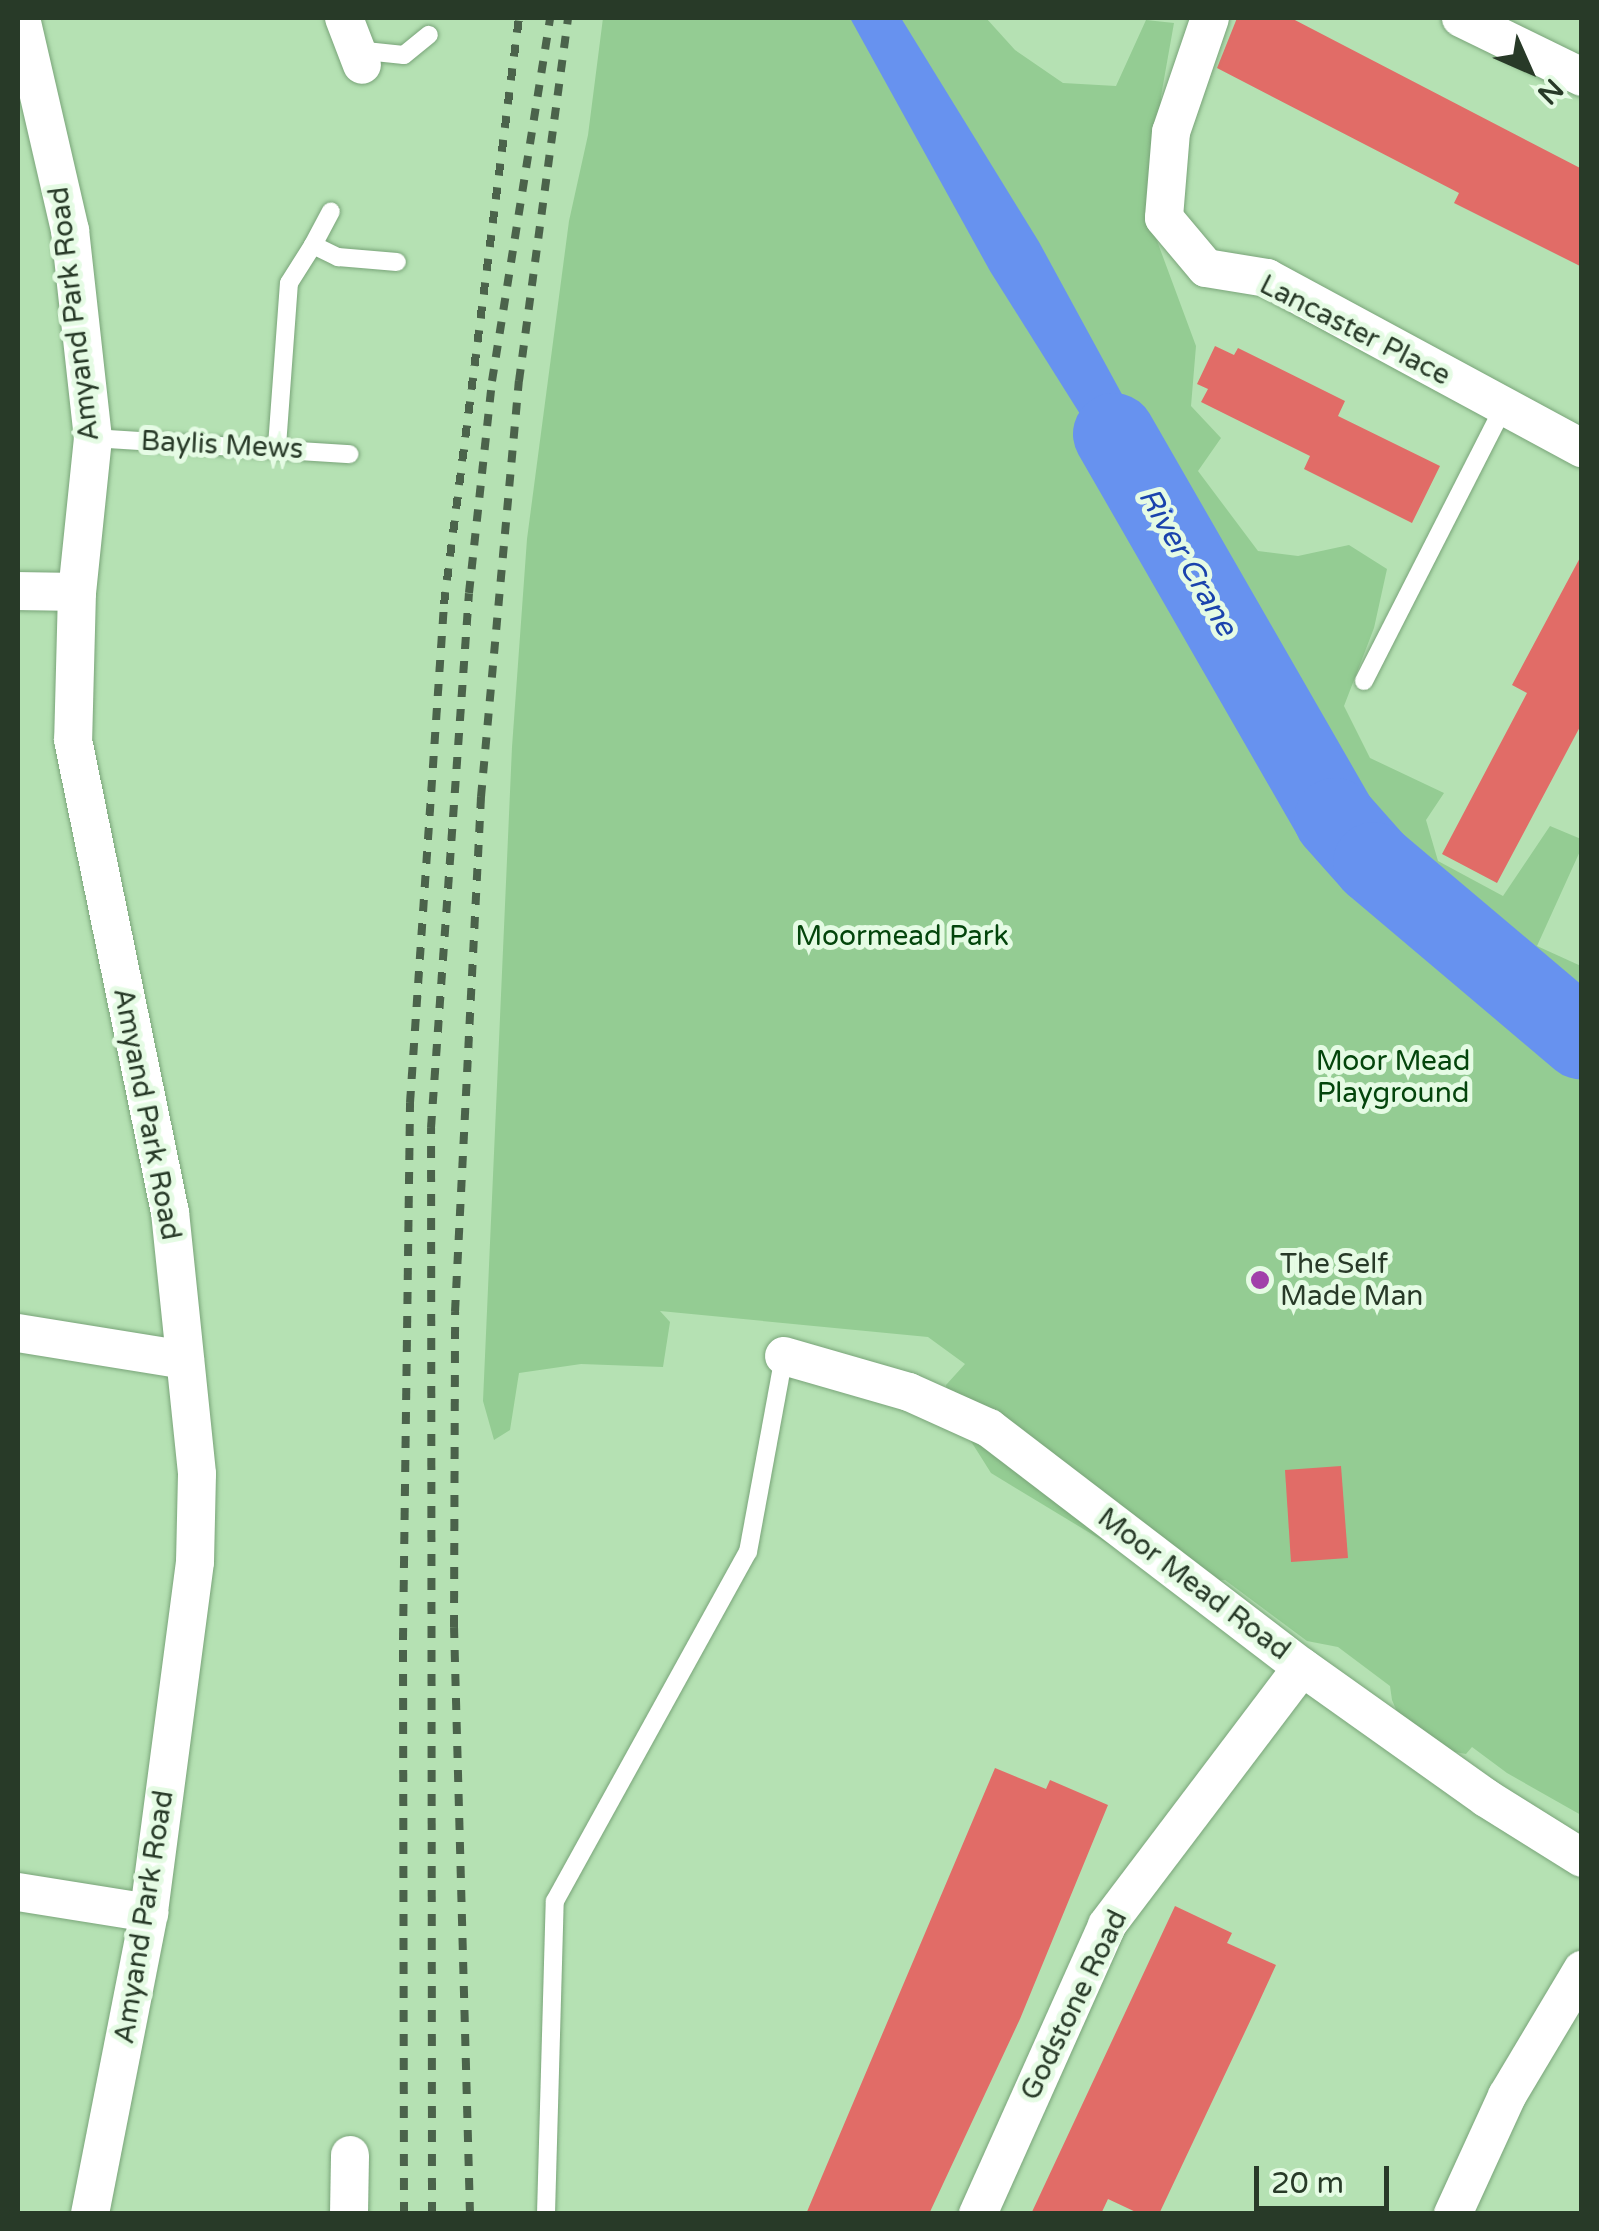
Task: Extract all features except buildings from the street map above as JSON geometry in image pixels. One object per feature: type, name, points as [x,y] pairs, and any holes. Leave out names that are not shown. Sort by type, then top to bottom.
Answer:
[{"type":"street","name":"Amyand Park Road","points":[[21,18],[70,230],[93,438],[77,592],[73,740],[170,1212],[196,1474],[195,1562],[149,1913],[90,2214]]},
{"type":"street","name":"Lancaster Place","points":[[1210,18],[1170,132],[1164,218],[1206,268],[1266,278],[1582,448]]},
{"type":"street","points":[[1460,18],[1582,77]]},
{"type":"street","points":[[18,590],[77,592]]},
{"type":"street","points":[[18,1334],[185,1360]]},
{"type":"street","name":"Moor Mead Road","points":[[784,1356],[909,1392],[989,1428],[1302,1667],[1486,1798],[1582,1858]]},
{"type":"street","name":"Godstone Road","points":[[978,2214],[1107,1925],[1302,1667]]},
{"type":"street","points":[[18,1892],[149,1913]]},
{"type":"street","points":[[1453,2214],[1507,2096],[1582,1970]]},
{"type":"street","points":[[349,2214],[350,2155]]},
{"type":"lane","points":[[354,44],[404,55],[429,35]]},
{"type":"lane","points":[[277,446],[289,283],[330,210]]},
{"type":"lane","points":[[313,246],[338,257],[396,262]]},
{"type":"lane","points":[[1364,681],[1504,408]]},
{"type":"lane","name":"Baylis Mews","points":[[93,438],[277,446],[350,454]]},
{"type":"lane","points":[[546,2214],[555,1901],[748,1552],[784,1356]]},
{"type":"green space","name":"Moormead Park","points":[[603,18],[986,18],[1015,50],[1063,83],[1116,86],[1146,20],[1174,23],[1161,96],[1153,230],[1196,346],[1191,406],[1221,438],[1198,471],[1258,551],[1298,556],[1349,545],[1387,569],[1374,628],[1344,706],[1370,758],[1444,793],[1426,820],[1438,861],[1503,896],[1550,826],[1581,839],[1581,849],[1537,946],[1581,966],[1581,1815],[1507,1773],[1472,1747],[1466,1754],[1411,1744],[1390,1686],[1338,1647],[1307,1641],[1225,1580],[1174,1584],[991,1473],[950,1408],[946,1385],[965,1364],[928,1337],[660,1311],[670,1322],[663,1367],[581,1364],[519,1373],[510,1430],[494,1440],[483,1401],[512,747],[527,539],[569,221],[588,135]]},
{"type":"water","points":[[850,18],[901,18],[1039,242],[1191,521],[1158,538],[990,271]]},
{"type":"waterway","name":"River Crane","points":[[1114,434],[1335,819],[1374,863],[1582,1039]]},
{"type":"railway","points":[[404,2214],[403,1640],[410,1103],[444,604],[519,18]]},
{"type":"railway","points":[[432,2214],[431,1128],[469,593],[492,381],[550,18]]},
{"type":"railway","points":[[470,2214],[454,1627],[455,1312],[481,797],[519,381],[568,18]]},
{"type":"place","name":"The Self Made Man","points":[[1260,1280]]},
{"type":"park label","name":"Moor Mead Playground","points":[[1393,1077]]}]
